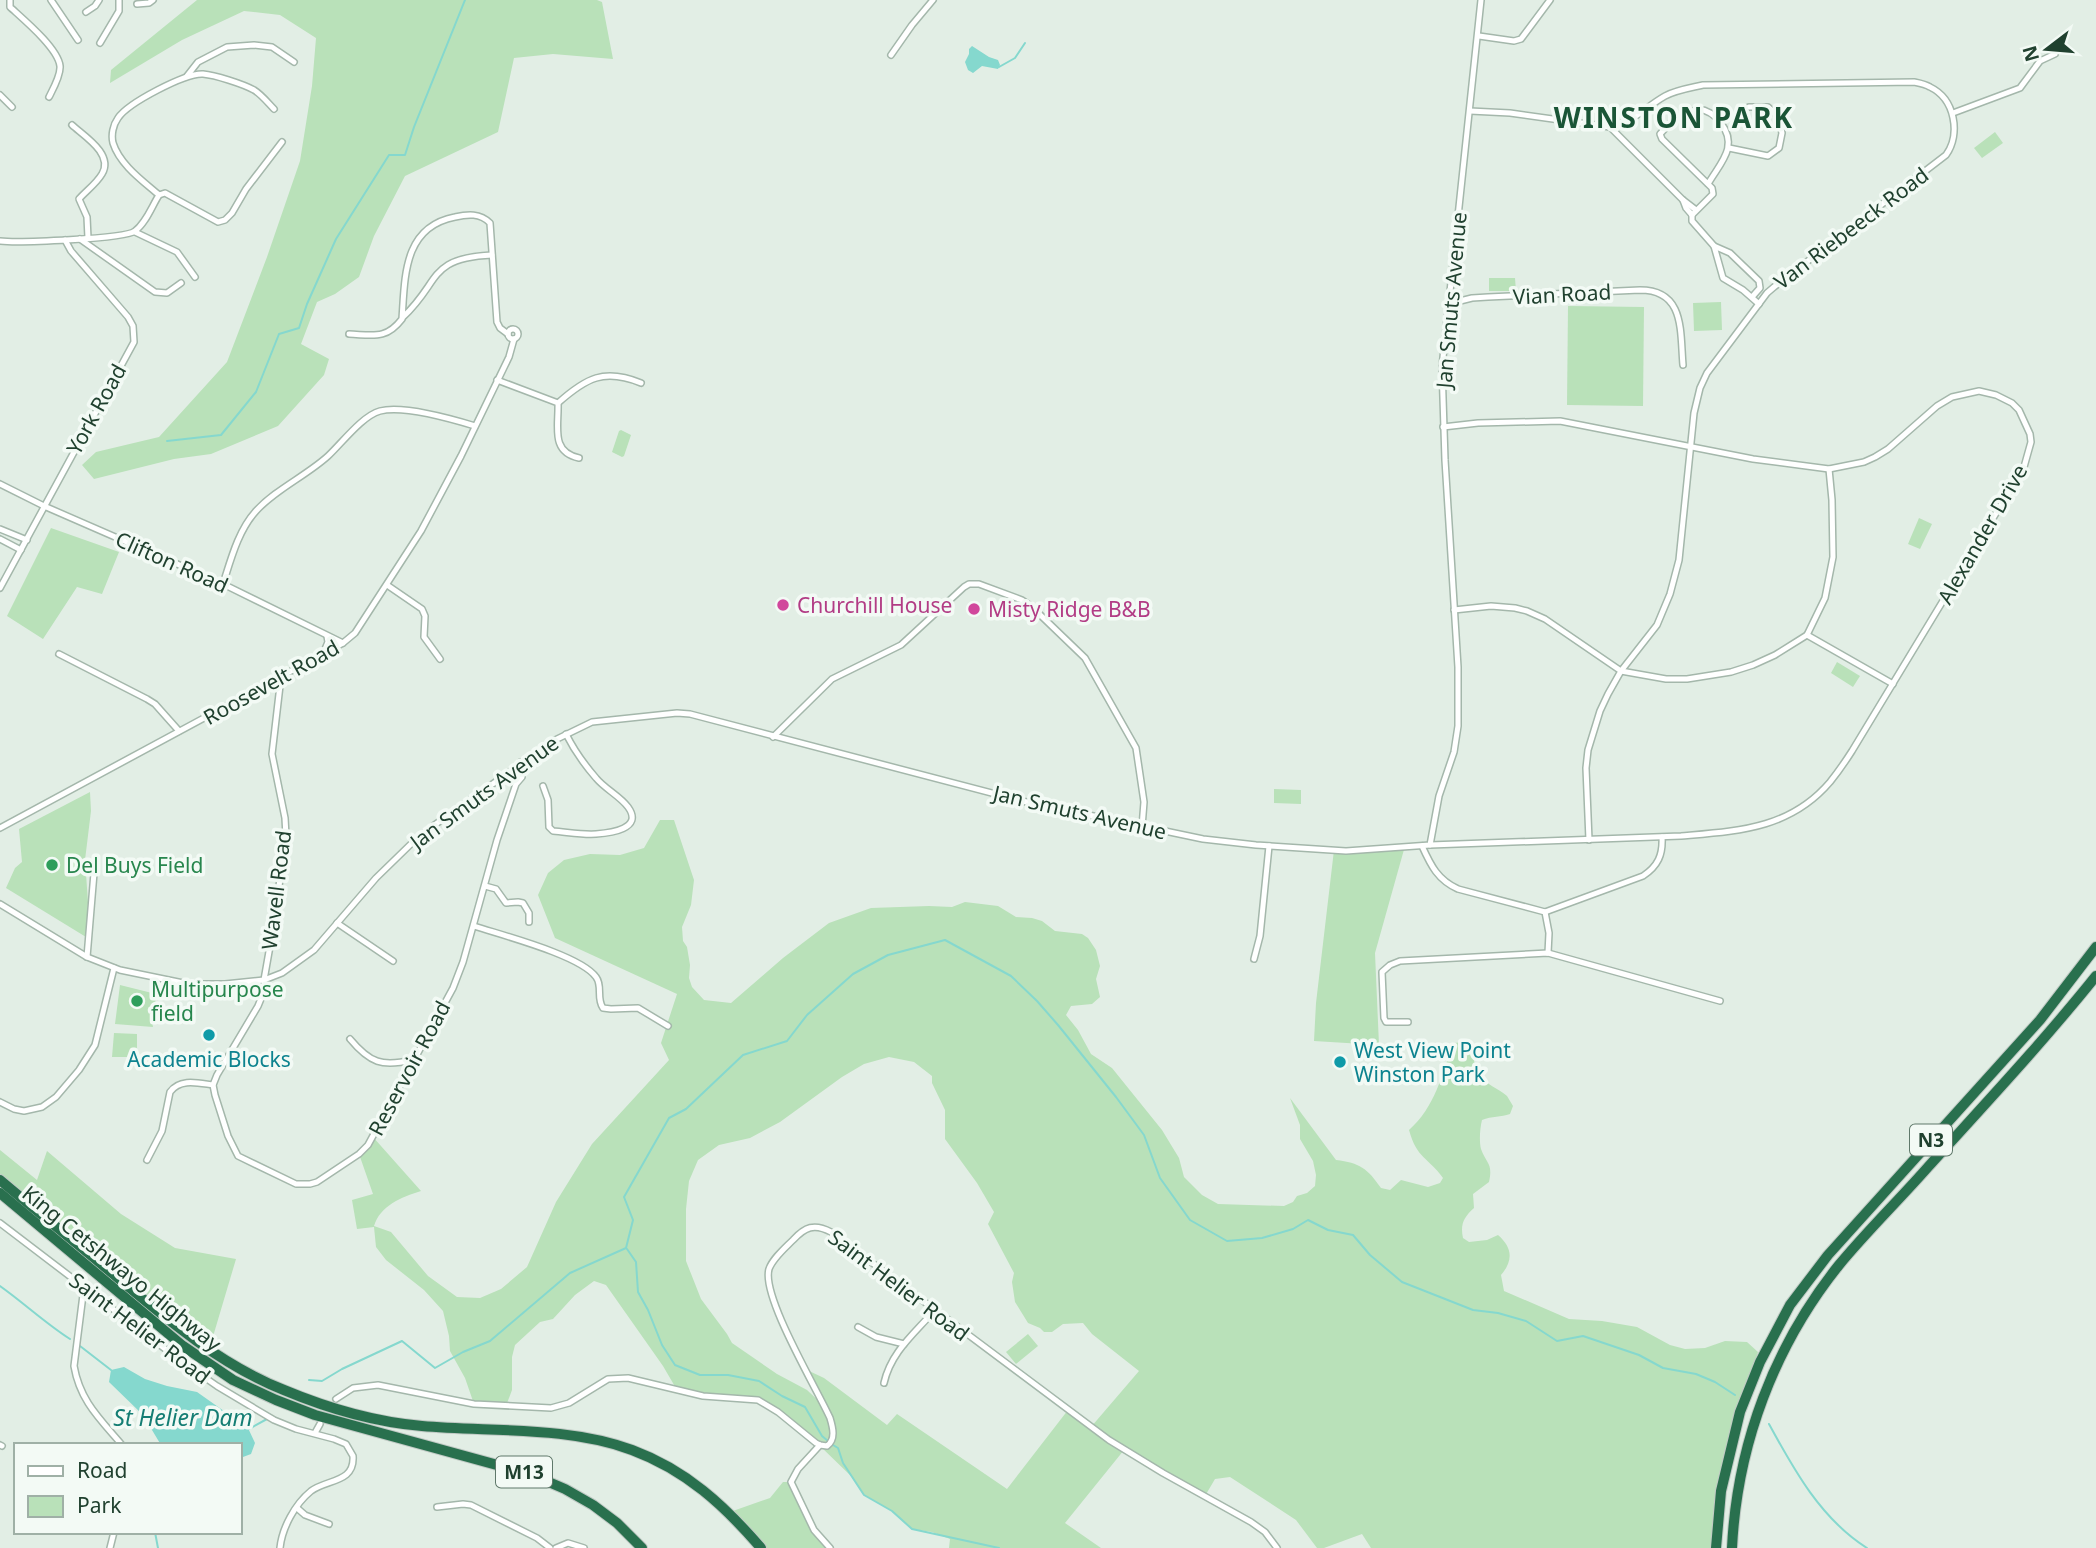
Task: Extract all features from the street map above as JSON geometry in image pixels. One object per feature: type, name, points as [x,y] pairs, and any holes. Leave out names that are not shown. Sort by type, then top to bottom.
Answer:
[{"type":"highway","name":"N3","points":[[1716,1548],[1721,1491],[1740,1412],[1771,1338],[1799,1291],[1828,1255],[2040,1020],[2096,947]]},
{"type":"highway","name":"N3","points":[[1732,1548],[1736,1500],[1747,1444],[1773,1372],[1813,1302],[1839,1265],[2049,1034],[2096,976]]},
{"type":"highway","points":[[0,1174],[22,1198]]},
{"type":"highway","name":"King Cetshwayo Highway","points":[[0,1180],[160,1314],[225,1361],[282,1390],[394,1422],[562,1435],[627,1448],[684,1476],[719,1502],[761,1548]]},
{"type":"highway","name":"King Cetshwayo Highway","points":[[0,1195],[183,1346],[233,1380],[276,1401],[315,1415],[530,1474],[593,1505],[617,1523],[642,1548]]},
{"type":"street","points":[[10,0],[10,7],[38,33],[58,62],[59,71],[49,97]]},
{"type":"street","points":[[51,0],[78,40]]},
{"type":"street","points":[[86,12],[96,6],[99,0]]},
{"type":"street","points":[[100,43],[119,11],[119,0]]},
{"type":"street","points":[[137,4],[153,0]]},
{"type":"street","points":[[891,55],[933,0]]},
{"type":"street","name":"Jan Smuts Avenue","points":[[0,904],[87,957],[114,968],[192,984],[225,984],[264,979],[282,973],[314,950],[376,878],[413,842],[521,762],[566,734],[592,723],[681,713],[1023,801],[1203,839],[1346,851],[1430,845],[1439,796],[1457,740],[1459,700],[1442,368],[1481,0]]},
{"type":"street","points":[[1479,36],[1514,41],[1521,39],[1550,0]]},
{"type":"street","points":[[185,78],[198,62],[227,47],[272,47],[294,62]]},
{"type":"street","points":[[1469,111],[1510,113],[1609,127],[1629,121],[1667,95],[1703,85],[1914,82],[1930,86],[1937,91],[1953,113],[2020,88],[2040,61],[2055,54]]},
{"type":"street","points":[[159,195],[131,170],[113,142],[113,131],[123,112],[165,86],[203,74],[250,88],[274,108]]},
{"type":"street","points":[[0,95],[12,107]]},
{"type":"street","points":[[1729,148],[1768,156],[1779,148],[1782,132],[1778,116],[1768,107],[1749,107]]},
{"type":"street","points":[[1708,184],[1729,148],[1729,139],[1724,127],[1713,114],[1702,109],[1693,110],[1675,118],[1660,133],[1661,139],[1712,188],[1713,194],[1694,213],[1692,221],[1714,246],[1730,253],[1759,281],[1760,288],[1752,297]]},
{"type":"street","name":"Van Riebeeck Road","points":[[1589,839],[1586,768],[1588,750],[1608,694],[1621,671],[1657,625],[1670,594],[1679,560],[1696,403],[1707,373],[1767,293],[1946,155],[1954,139],[1953,113]]},
{"type":"street","points":[[72,125],[97,148],[104,160],[103,173],[79,200],[87,217],[84,239]]},
{"type":"street","points":[[1609,127],[1683,200],[1686,208],[1694,213]]},
{"type":"street","points":[[0,241],[128,235],[144,222],[159,195],[165,193],[216,222],[225,220],[232,214],[246,189],[282,142]]},
{"type":"street","points":[[349,334],[387,333],[414,307],[444,266],[462,258],[492,255],[491,223],[472,214],[461,215],[430,226],[419,237],[410,252],[402,295],[403,317]]},
{"type":"street","points":[[135,232],[177,253],[195,277]]},
{"type":"street","points":[[84,239],[155,292],[167,293],[181,283]]},
{"type":"street","name":"York Road","points":[[0,588],[134,339],[133,326],[128,317],[71,251],[65,240]]},
{"type":"street","points":[[1714,246],[1723,278],[1759,303]]},
{"type":"street","name":"Roosevelt Road","points":[[0,828],[343,643],[361,626],[421,531],[509,356],[511,336],[500,328],[497,322],[492,255]]},
{"type":"street","name":"Vian Road","points":[[1448,304],[1488,297],[1659,291],[1675,309],[1680,323],[1682,365]]},
{"type":"street","points":[[558,403],[599,376],[608,374],[641,383]]},
{"type":"street","points":[[497,380],[558,403]]},
{"type":"street","name":"Alexander Drive","points":[[1430,845],[1722,833],[1782,820],[1794,812],[1828,784],[1852,751],[2024,467],[2031,442],[2026,422],[2012,403],[1996,394],[1979,391],[1952,397],[1937,406],[1875,457],[1829,469],[1789,466],[1560,421],[1478,423],[1443,427]]},
{"type":"street","points":[[558,403],[559,446],[566,455],[579,458]]},
{"type":"street","points":[[223,584],[239,537],[255,513],[272,497],[321,463],[373,414],[390,409],[401,410],[453,419],[475,426]]},
{"type":"street","points":[[1454,610],[1491,606],[1527,611],[1545,619],[1621,671],[1666,679],[1731,673],[1763,662],[1807,635],[1825,598],[1833,557],[1829,469]]},
{"type":"street","name":"Clifton Road","points":[[0,484],[223,584],[343,643]]},
{"type":"street","points":[[0,529],[27,540]]},
{"type":"street","points":[[0,539],[21,550]]},
{"type":"street","points":[[387,585],[422,609],[425,616],[424,636],[440,659]]},
{"type":"street","points":[[773,737],[832,679],[901,645],[966,586],[982,585],[1027,603],[1085,658],[1136,747],[1144,802],[1142,827]]},
{"type":"street","points":[[1807,635],[1893,684]]},
{"type":"street","points":[[323,654],[328,642],[327,636]]},
{"type":"street","points":[[59,654],[155,704],[179,732]]},
{"type":"street","name":"Wavell Road","points":[[264,979],[286,836],[272,754],[281,677]]},
{"type":"street","points":[[543,786],[548,800],[549,827],[553,831],[596,834],[620,831],[628,827],[631,817],[629,807],[597,779],[576,755],[566,734]]},
{"type":"street","name":"Reservoir Road","points":[[213,1085],[228,1136],[238,1156],[289,1181],[300,1185],[317,1182],[368,1145],[453,988],[474,926],[497,841],[516,784],[522,777],[521,762]]},
{"type":"street","points":[[504,774],[512,785],[516,784]]},
{"type":"street","points":[[1422,846],[1434,871],[1450,886],[1545,912],[1643,876],[1660,858],[1662,836]]},
{"type":"street","points":[[1254,959],[1260,936],[1269,846]]},
{"type":"street","points":[[87,957],[94,873]]},
{"type":"street","points":[[485,887],[496,889],[506,903],[523,903],[529,914],[529,922]]},
{"type":"street","points":[[1545,912],[1549,933],[1548,953]]},
{"type":"street","points":[[337,923],[393,961]]},
{"type":"street","points":[[474,926],[551,951],[591,972],[597,978],[599,1000],[603,1008],[638,1008],[668,1026]]},
{"type":"street","points":[[1408,1022],[1386,1022],[1384,1018],[1382,972],[1400,961],[1548,953],[1720,1001]]},
{"type":"street","points":[[0,1102],[17,1110],[33,1110],[50,1103],[63,1089],[95,1045],[114,968]]},
{"type":"street","points":[[147,1160],[162,1131],[172,1089],[182,1083],[213,1085],[263,997],[264,979]]},
{"type":"street","points":[[350,1039],[373,1061],[396,1064],[412,1060]]},
{"type":"street","name":"Saint Helier Road","points":[[0,1223],[172,1355],[217,1386],[274,1420],[346,1444],[354,1463],[351,1470],[343,1478],[314,1489],[297,1508]]},
{"type":"street","name":"Saint Helier Road","points":[[820,1446],[830,1444],[833,1427],[775,1305],[768,1274],[770,1266],[779,1254],[810,1227],[822,1228],[834,1235],[1109,1440],[1251,1522],[1265,1532],[1277,1548]]},
{"type":"street","points":[[84,1287],[75,1374],[81,1394],[120,1443]]},
{"type":"street","points":[[884,1384],[891,1360],[934,1311]]},
{"type":"street","points":[[858,1327],[876,1337],[904,1344]]},
{"type":"street","points":[[336,1399],[354,1388],[378,1385],[474,1404],[551,1408],[569,1404],[608,1379],[628,1378],[691,1394],[758,1400],[778,1412],[820,1446],[798,1469],[791,1482],[813,1527],[830,1548]]},
{"type":"street","points":[[314,1433],[320,1424]]},
{"type":"street","points":[[437,1507],[471,1505],[537,1538],[550,1548]]},
{"type":"street","points":[[280,1548],[286,1525],[297,1508],[304,1515],[329,1524]]},
{"type":"street","points":[[556,1548],[568,1543],[584,1548]]},
{"type":"green space","points":[[197,0],[597,0],[602,2],[613,59],[553,54],[514,58],[498,132],[405,176],[374,236],[359,277],[335,294],[317,302],[301,344],[329,359],[324,375],[278,426],[211,454],[174,459],[94,479],[82,465],[96,452],[159,437],[227,362],[300,161],[312,86],[316,38],[280,15],[244,11],[182,40],[110,83],[111,70]]},
{"type":"green space","points":[[1995,132],[2003,143],[1982,158],[1974,148]]},
{"type":"green space","points":[[1489,278],[1515,278],[1516,291],[1489,291]]},
{"type":"green space","points":[[1721,302],[1722,330],[1694,331],[1693,303]]},
{"type":"green space","points":[[1568,306],[1644,307],[1643,406],[1567,405]]},
{"type":"green space","points":[[621,430],[631,435],[622,457],[612,452]]},
{"type":"green space","points":[[1919,518],[1932,524],[1920,549],[1908,544]]},
{"type":"green space","points":[[51,528],[119,552],[102,594],[77,587],[43,639],[7,616]]},
{"type":"green space","points":[[1837,662],[1860,676],[1853,687],[1831,673]]},
{"type":"green space","points":[[1274,789],[1301,790],[1301,804],[1274,803]]},
{"type":"green space","name":"Del Buys Field","points":[[90,792],[91,811],[85,860],[88,902],[86,937],[6,888],[15,868],[22,862],[19,829]]},
{"type":"green space","points":[[660,820],[674,820],[694,880],[691,905],[682,927],[690,965],[689,978],[692,987],[704,1000],[731,1003],[829,923],[871,908],[952,907],[965,902],[998,906],[1016,917],[1042,921],[1055,931],[1082,934],[1096,950],[1100,966],[1096,979],[1100,997],[1092,1004],[1071,1006],[1066,1015],[1091,1054],[1112,1068],[1162,1130],[1179,1158],[1184,1177],[1202,1195],[1218,1204],[1284,1206],[1315,1186],[1313,1161],[1300,1139],[1300,1125],[1290,1098],[1336,1160],[1362,1168],[1381,1188],[1390,1190],[1401,1180],[1428,1187],[1440,1183],[1443,1178],[1419,1152],[1409,1130],[1431,1101],[1453,1043],[1467,1042],[1479,1074],[1507,1096],[1513,1106],[1510,1114],[1482,1120],[1480,1146],[1490,1167],[1489,1182],[1473,1194],[1474,1208],[1465,1218],[1462,1229],[1463,1238],[1469,1242],[1487,1240],[1498,1235],[1506,1245],[1510,1255],[1508,1265],[1501,1275],[1504,1291],[1569,1319],[1637,1327],[1670,1345],[1685,1349],[1705,1348],[1725,1341],[1747,1342],[1758,1352],[1717,1489],[1712,1548],[1371,1548],[1362,1534],[1317,1548],[1296,1520],[1230,1477],[1215,1479],[1205,1496],[1124,1450],[1065,1523],[1101,1548],[949,1548],[950,1539],[932,1532],[912,1529],[892,1511],[864,1495],[852,1477],[820,1446],[764,1402],[716,1398],[677,1390],[606,1285],[594,1281],[575,1295],[553,1319],[540,1322],[515,1345],[512,1357],[512,1390],[506,1406],[474,1404],[465,1378],[450,1351],[443,1311],[424,1290],[386,1260],[376,1247],[374,1227],[357,1229],[352,1200],[373,1194],[359,1154],[373,1137],[421,1191],[399,1199],[386,1208],[374,1226],[391,1232],[428,1276],[457,1297],[480,1298],[501,1289],[527,1267],[556,1202],[592,1144],[669,1060],[661,1043],[677,994],[555,938],[538,895],[548,873],[564,860],[590,854],[620,855],[644,848]],"holes":[[[889,1057],[914,1062],[932,1076],[932,1083],[945,1110],[945,1139],[994,1212],[988,1224],[1014,1273],[1012,1282],[1015,1302],[1028,1323],[1044,1332],[1052,1332],[1063,1324],[1083,1323],[1092,1334],[1139,1371],[1091,1427],[1068,1410],[1007,1489],[897,1414],[887,1425],[824,1378],[807,1370],[824,1406],[807,1390],[777,1374],[732,1343],[701,1299],[686,1261],[689,1181],[698,1160],[719,1145],[750,1138],[780,1122],[864,1064]]]},
{"type":"green space","points":[[1405,846],[1375,953],[1379,1045],[1314,1041],[1334,850]]},
{"type":"green space","name":"Multipurpose field","points":[[120,985],[156,994],[155,1008],[150,1009],[153,1027],[115,1024]]},
{"type":"green space","points":[[114,1033],[137,1034],[137,1057],[112,1057]]},
{"type":"green space","points":[[0,1150],[37,1180],[47,1151],[121,1214],[175,1248],[236,1259],[209,1350],[22,1198],[0,1174]]},
{"type":"green space","points":[[1028,1334],[1038,1346],[1016,1364],[1006,1352]]},
{"type":"green space","points":[[783,1482],[791,1482],[814,1530],[830,1548],[761,1548],[730,1512],[770,1498]]},
{"type":"water","points":[[972,46],[998,60],[998,69],[982,66],[973,73],[968,70],[965,62]]},
{"type":"water","name":"St Helier Dam","points":[[124,1367],[145,1379],[197,1392],[248,1428],[255,1443],[251,1454],[242,1458],[242,1443],[160,1443],[143,1415],[109,1382],[111,1370]]},
{"type":"waterway","points":[[167,441],[221,435],[256,392],[279,334],[299,328],[336,239],[389,155],[405,155],[465,0]]},
{"type":"waterway","points":[[999,67],[1015,58],[1025,43]]},
{"type":"waterway","points":[[309,1380],[322,1381],[402,1341],[435,1368],[490,1341],[570,1273],[626,1248],[633,1220],[624,1197],[669,1118],[686,1109],[743,1055],[787,1041],[807,1015],[853,974],[888,955],[945,940],[1011,976],[1037,1001],[1144,1135],[1160,1178],[1190,1220],[1227,1241],[1262,1238],[1293,1229],[1308,1220],[1328,1230],[1353,1235],[1370,1255],[1402,1282],[1473,1310],[1498,1313],[1526,1321],[1557,1341],[1583,1336],[1639,1355],[1663,1368],[1696,1374],[1735,1395]]},
{"type":"waterway","points":[[627,1249],[636,1262],[638,1292],[662,1345],[675,1365],[700,1375],[728,1375],[759,1381],[805,1407],[822,1436],[828,1441]]},
{"type":"waterway","points":[[0,1286],[70,1339]]},
{"type":"waterway","points":[[80,1346],[111,1370]]},
{"type":"waterway","points":[[247,1430],[267,1419]]},
{"type":"waterway","points":[[1769,1424],[1788,1459],[1822,1508],[1867,1548]]},
{"type":"waterway","points":[[833,1445],[838,1448],[843,1463],[864,1495],[892,1511],[912,1529],[999,1548]]},
{"type":"waterway","points":[[155,1534],[158,1548]]},
{"type":"place","name":"Churchill House","points":[[783,605]]},
{"type":"place","name":"Misty Ridge B&B","points":[[974,609]]},
{"type":"place","name":"Del Buys Field","points":[[52,865]]},
{"type":"place","name":"Multipurpose field","points":[[137,1001]]},
{"type":"place","name":"Academic Blocks","points":[[209,1035]]},
{"type":"place","name":"West View Point Winston Park","points":[[1340,1062]]},
{"type":"district","name":"WINSTON PARK","points":[[1674,117]]}]
